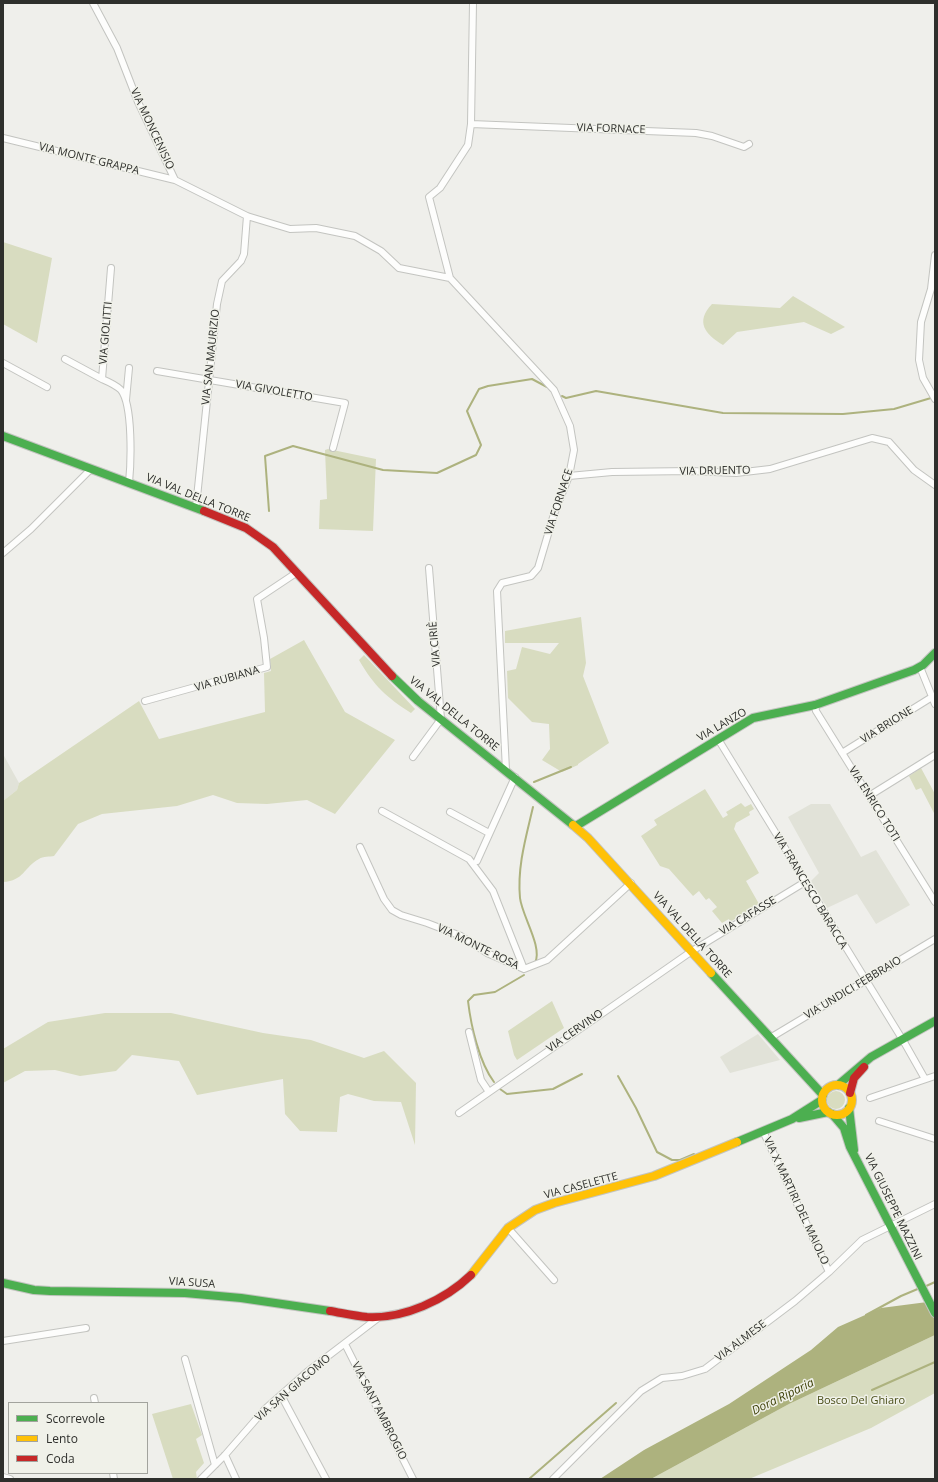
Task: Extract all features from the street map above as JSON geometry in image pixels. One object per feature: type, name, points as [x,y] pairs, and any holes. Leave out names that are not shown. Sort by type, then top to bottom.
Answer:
[{"type":"street","name":"VIA MONCENISIO","points":[[93,3],[117,48],[138,102],[175,180],[247,216],[290,229],[316,228],[355,236],[381,251],[399,268],[450,278]]},
{"type":"street","name":"VIA FORNACE","points":[[473,3],[472,124],[468,145],[440,188],[429,197],[450,278],[554,390],[570,426],[574,450],[569,476],[554,514],[538,568],[531,576],[502,583],[498,591],[506,770]]},
{"type":"street","name":"VIA FORNACE","points":[[472,124],[696,133],[712,136],[744,146],[749,144]]},
{"type":"street","name":"VIA MONTE GRAPPA","points":[[3,138],[175,180]]},
{"type":"street","name":"VIA SAN MAURIZIO","points":[[196,507],[217,304],[222,282],[241,262],[244,254],[247,216]]},
{"type":"street","points":[[935,255],[931,289],[921,322],[919,360],[923,378],[935,399]]},
{"type":"street","name":"VIA GIOLITTI","points":[[111,268],[102,379],[116,386],[121,391],[126,401],[129,419],[129,483]]},
{"type":"street","points":[[65,359],[102,379]]},
{"type":"street","points":[[3,363],[47,387]]},
{"type":"street","points":[[126,401],[129,368]]},
{"type":"street","name":"VIA GIVOLETTO","points":[[157,371],[345,403],[333,448]]},
{"type":"street","name":"VIA VAL DELLA TORRE","points":[[3,436],[196,507],[246,528],[261,537],[273,547],[382,666],[418,701],[576,826],[631,883],[770,1038],[814,1084],[822,1098]]},
{"type":"street","name":"VIA DRUENTO","points":[[569,476],[612,472],[692,471],[736,473],[770,469],[872,438],[889,442],[914,470],[935,485]]},
{"type":"street","points":[[3,553],[32,529],[91,469]]},
{"type":"street","name":"VIA CIRIÈ","points":[[429,568],[441,719]]},
{"type":"street","name":"VIA RUBIANA","points":[[145,702],[267,667],[264,638],[257,599],[296,573]]},
{"type":"street","name":"VIA LANZO","points":[[576,826],[718,739],[757,717],[815,705],[920,667],[935,653]]},
{"type":"street","points":[[920,667],[935,704]]},
{"type":"street","name":"VIA BRIONE","points":[[842,753],[932,697]]},
{"type":"street","name":"VIA ENRICO TOTI","points":[[815,705],[816,711],[935,902]]},
{"type":"street","points":[[413,757],[441,719]]},
{"type":"street","name":"VIA FRANCESCO BARACCA","points":[[718,739],[865,981],[903,1040],[925,1079]]},
{"type":"street","points":[[869,796],[935,755]]},
{"type":"street","points":[[476,861],[515,777]]},
{"type":"street","points":[[382,811],[435,839],[473,864],[492,891],[524,969]]},
{"type":"street","points":[[450,812],[490,833]]},
{"type":"street","name":"VIA MONTE ROSA","points":[[360,847],[384,900],[392,910],[401,915],[428,923],[461,936],[487,954],[524,969],[547,960],[631,883]]},
{"type":"street","name":"VIA CAFASSE","points":[[692,951],[805,882]]},
{"type":"street","name":"VIA UNDICI FEBBRAIO","points":[[770,1038],[935,939]]},
{"type":"street","name":"VIA CERVINO","points":[[459,1114],[692,951]]},
{"type":"street","points":[[814,1084],[828,1088],[838,1085],[853,1068],[935,1021]]},
{"type":"street","points":[[469,1032],[481,1080],[489,1092]]},
{"type":"street","points":[[828,1088],[822,1098],[825,1109],[830,1113],[842,1114],[849,1108],[851,1103],[850,1093],[854,1078],[858,1072],[903,1040]]},
{"type":"street","points":[[870,1098],[935,1076]]},
{"type":"street","points":[[838,1085],[847,1089],[850,1093]]},
{"type":"street","name":"VIA CASELETTE","points":[[378,1318],[411,1310],[451,1293],[472,1274],[508,1228],[524,1217],[545,1206],[641,1181],[792,1119],[822,1098]]},
{"type":"street","name":"VIA GIUSEPPE MAZZINI","points":[[849,1108],[854,1152]]},
{"type":"street","name":"VIA CASELETTE","points":[[792,1119],[830,1113]]},
{"type":"street","name":"VIA GIUSEPPE MAZZINI","points":[[830,1113],[844,1128],[850,1147],[854,1152],[889,1226],[935,1313]]},
{"type":"street","points":[[879,1121],[935,1138]]},
{"type":"street","name":"VIA X MARTIRI DEL MAIOLO","points":[[763,1131],[829,1272]]},
{"type":"street","name":"VIA ALMESE","points":[[553,1479],[641,1391],[662,1378],[682,1376],[705,1369],[795,1301],[829,1272],[862,1240],[935,1204]]},
{"type":"street","points":[[508,1228],[554,1280]]},
{"type":"street","name":"VIA SUSA","points":[[3,1283],[34,1290],[50,1291],[158,1291],[221,1296],[353,1316],[378,1318]]},
{"type":"street","name":"VIA SAN GIACOMO","points":[[201,1479],[225,1455],[265,1409],[378,1318]]},
{"type":"street","points":[[3,1340],[86,1328]]},
{"type":"street","name":"VIA SANT'AMBROGIO","points":[[345,1344],[413,1479]]},
{"type":"street","points":[[185,1359],[215,1465]]},
{"type":"street","points":[[281,1395],[326,1479]]},
{"type":"street","points":[[225,1455],[236,1479]]},
{"type":"street","points":[[3,1477],[10,1479]]},
{"type":"shaded area","points":[[3,754],[19,783],[17,790],[3,801]]},
{"type":"shaded area","points":[[811,804],[830,804],[861,857],[876,850],[910,905],[876,924],[857,894],[827,908],[811,881],[819,873],[788,817]]},
{"type":"shaded area","points":[[758,1034],[780,1060],[730,1073],[720,1057]]},
{"type":"green space","points":[[3,242],[52,258],[37,343],[3,324]]},
{"type":"green space","points":[[793,296],[845,327],[831,334],[804,322],[737,332],[723,345],[711,336],[704,327],[704,316],[712,304],[780,308]]},
{"type":"green space","points":[[328,449],[376,459],[373,531],[319,529],[320,500],[327,499],[325,450]]},
{"type":"green space","points":[[581,617],[586,663],[583,676],[609,743],[578,765],[562,772],[542,760],[550,749],[549,724],[532,722],[508,698],[507,671],[516,669],[522,647],[550,654],[559,643],[505,643],[505,631]]},
{"type":"green space","points":[[304,640],[345,712],[395,740],[335,814],[307,800],[267,804],[237,803],[213,795],[177,806],[102,814],[78,824],[54,856],[41,858],[34,862],[20,876],[10,881],[3,882],[3,801],[17,790],[19,783],[139,701],[159,739],[265,712],[264,673],[271,671],[270,659]]},
{"type":"green space","points":[[364,655],[415,709],[411,713],[394,702],[375,684],[359,660]]},
{"type":"green space","points":[[921,768],[935,794],[935,815],[921,788],[916,790],[909,776]]},
{"type":"green space","points":[[705,789],[723,818],[728,815],[726,812],[741,803],[745,807],[751,804],[754,809],[749,812],[750,815],[736,823],[734,829],[759,873],[746,881],[759,904],[730,922],[729,919],[722,923],[712,911],[717,907],[709,898],[706,900],[699,891],[693,896],[669,869],[660,866],[641,836],[657,825],[654,820]]},
{"type":"green space","points":[[552,1001],[564,1028],[517,1060],[514,1055],[508,1031]]},
{"type":"green space","points":[[105,1013],[171,1013],[263,1033],[311,1040],[364,1058],[384,1051],[416,1083],[415,1145],[401,1102],[374,1101],[348,1094],[340,1097],[337,1132],[300,1131],[285,1114],[283,1079],[197,1095],[179,1061],[132,1055],[116,1071],[80,1076],[55,1070],[25,1071],[3,1083],[3,1049],[48,1022]]},
{"type":"green space","points":[[836,1091],[842,1094],[845,1100],[842,1106],[836,1109],[830,1106],[827,1100],[830,1094]]},
{"type":"green space","name":"Bosco Del Ghiaro","points":[[935,1335],[935,1393],[871,1428],[749,1479],[651,1479],[789,1404]]},
{"type":"green space","points":[[191,1404],[202,1435],[196,1439],[204,1463],[196,1472],[197,1479],[173,1479],[152,1414]]},
{"type":"water","name":"Dora Riparia","points":[[935,1301],[935,1335],[789,1404],[651,1479],[600,1479],[644,1450],[729,1404],[811,1350],[838,1327],[881,1308]]},
{"type":"waterway","points":[[269,511],[265,456],[293,446],[383,470],[437,473],[476,455],[481,445],[467,411],[479,389],[488,386],[532,379],[547,387]]},
{"type":"waterway","points":[[562,396],[566,398],[596,391],[723,413],[843,414],[894,409],[931,398]]},
{"type":"waterway","points":[[534,782],[571,767]]},
{"type":"waterway","points":[[533,807],[521,863],[519,886],[520,898],[536,949],[537,956],[535,963]]},
{"type":"waterway","points":[[494,1082],[484,1064],[476,1043],[468,1001],[474,995],[495,992],[524,975]]},
{"type":"waterway","points":[[500,1089],[507,1094],[553,1089],[582,1074]]},
{"type":"waterway","points":[[618,1076],[636,1108],[657,1152],[672,1160],[680,1160],[694,1154]]},
{"type":"waterway","points":[[924,1287],[935,1282]]},
{"type":"waterway","points":[[866,1315],[901,1296],[920,1288]]},
{"type":"waterway","points":[[872,1390],[935,1362]]},
{"type":"waterway","points":[[529,1479],[616,1403]]},
{"type":"traffic: fast","points":[[3,436],[204,511]]},
{"type":"traffic: fast","points":[[576,826],[753,718],[815,705],[914,670],[923,665],[935,653]]},
{"type":"traffic: fast","points":[[392,676],[418,701],[573,825]]},
{"type":"traffic: fast","points":[[711,973],[823,1095]]},
{"type":"traffic: fast","points":[[838,1085],[871,1057],[935,1021]]},
{"type":"traffic: fast","points":[[737,1142],[792,1119],[822,1100]]},
{"type":"traffic: fast","points":[[849,1108],[854,1150]]},
{"type":"traffic: fast","points":[[799,1118],[828,1112]]},
{"type":"traffic: fast","points":[[832,1114],[844,1128],[850,1147],[935,1313]]},
{"type":"traffic: fast","points":[[3,1283],[34,1290],[50,1291],[185,1293],[241,1298],[330,1311]]},
{"type":"traffic: slow","points":[[573,825],[588,838],[711,973]]},
{"type":"traffic: slow","points":[[837,1085],[847,1090],[852,1100],[847,1110],[837,1115],[827,1110],[822,1100],[827,1090],[837,1085]]},
{"type":"traffic: slow","points":[[471,1275],[508,1228],[535,1210],[554,1203],[654,1176],[737,1142]]},
{"type":"traffic: jam","points":[[204,511],[246,528],[273,547],[392,676]]},
{"type":"traffic: jam","points":[[850,1093],[854,1078],[864,1067]]},
{"type":"traffic: jam","points":[[330,1311],[367,1317],[395,1315],[436,1300],[461,1284],[471,1275]]}]
